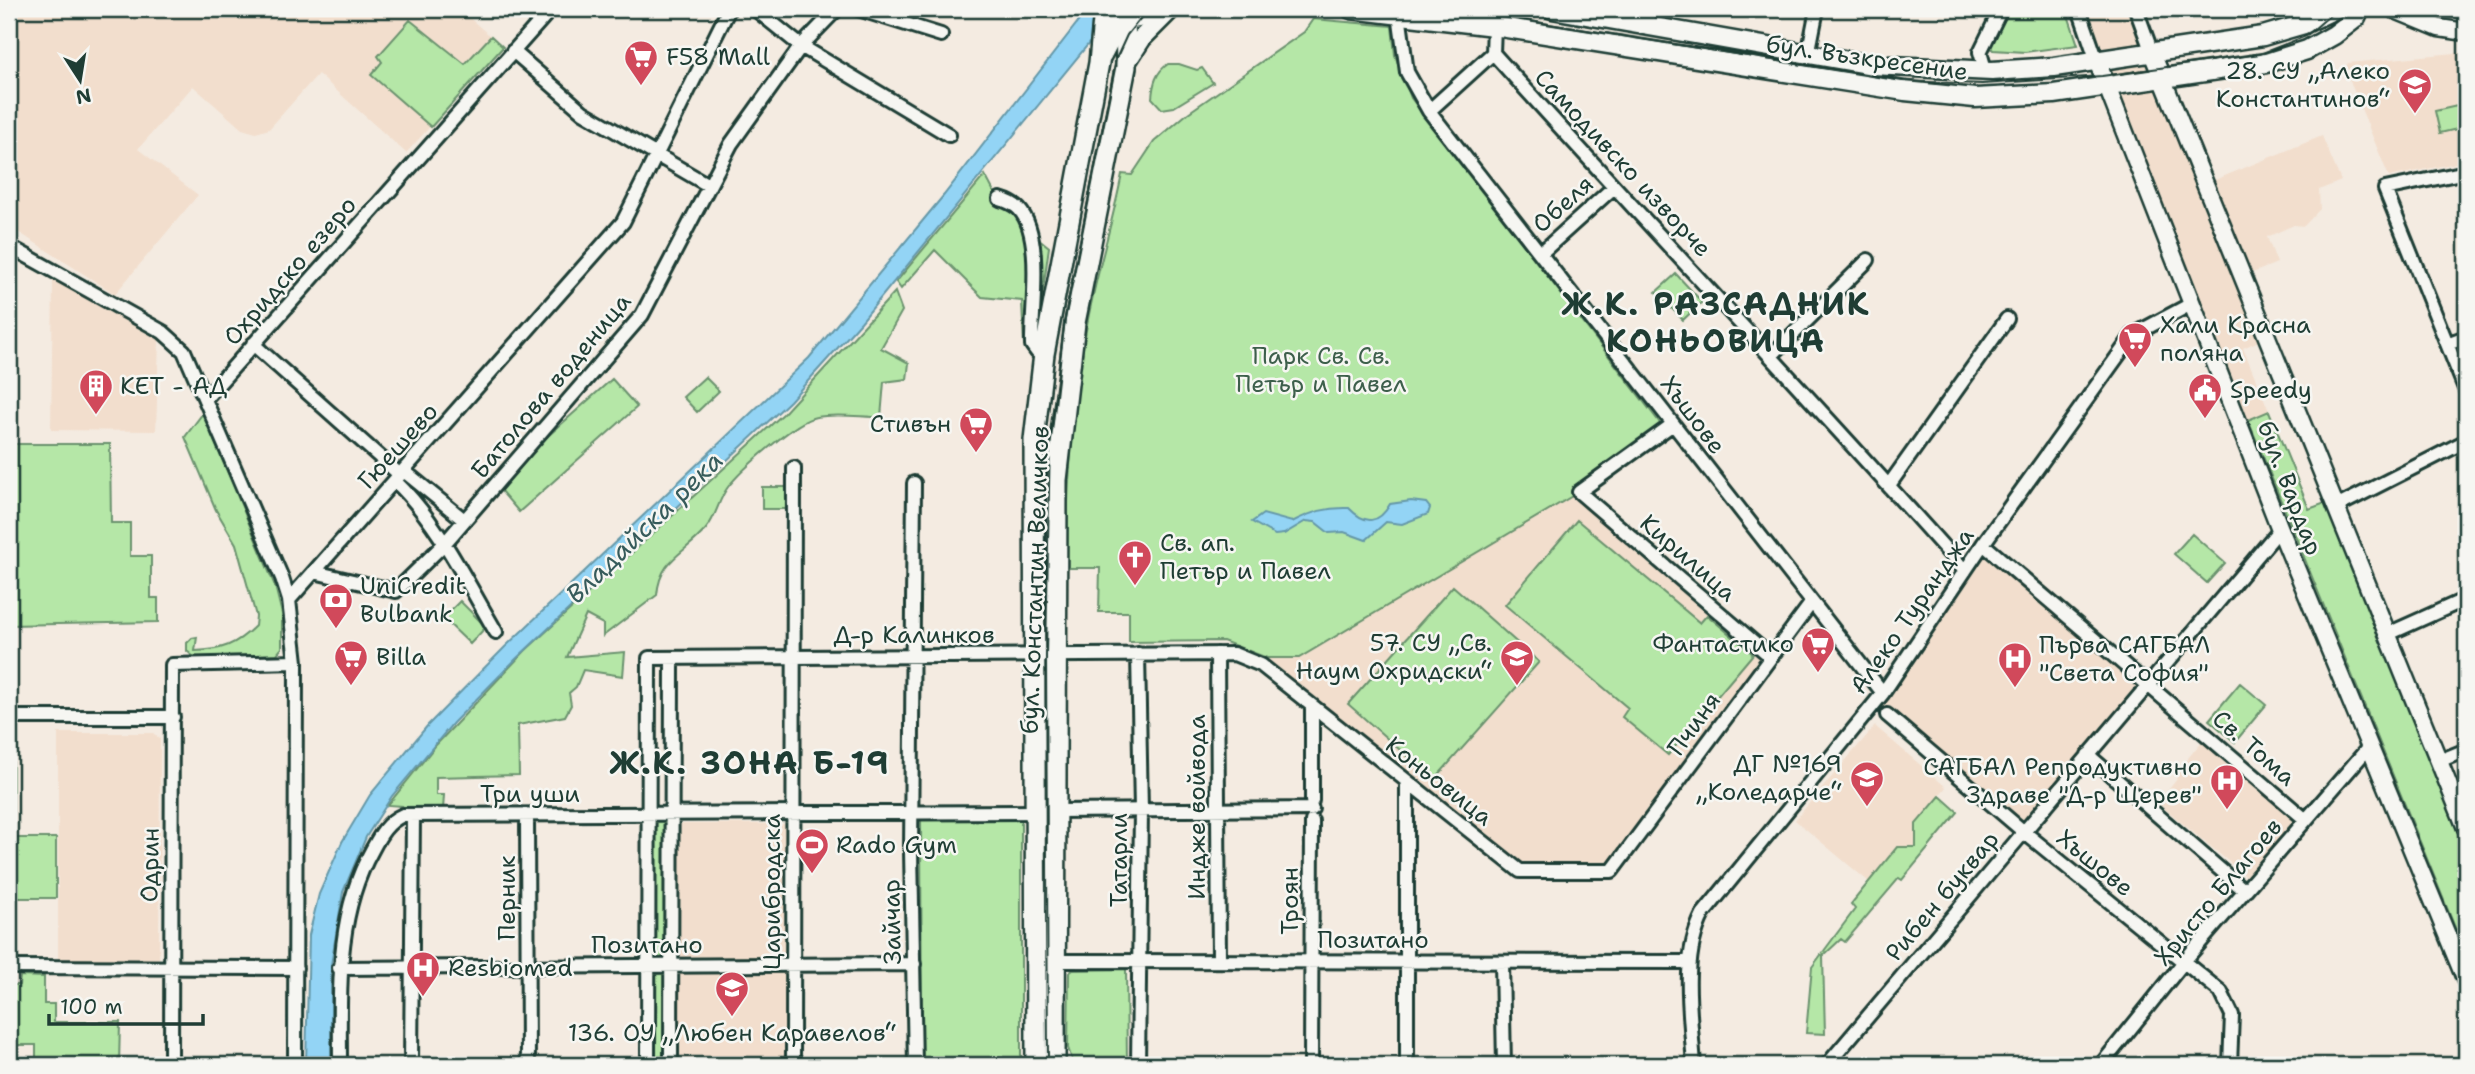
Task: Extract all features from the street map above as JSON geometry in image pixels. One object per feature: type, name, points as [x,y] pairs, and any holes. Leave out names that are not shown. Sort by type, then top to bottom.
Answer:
[{"type":"main road","name":"бул. Константин Величков","points":[[1036,1065],[1031,417],[1099,63],[1104,9]]},
{"type":"main road","name":"бул. Константин Величков","points":[[1056,1063],[1057,480],[1069,360],[1127,61],[1125,9]]},
{"type":"main road","points":[[1099,63],[1125,9],[1136,18],[1169,10]]},
{"type":"main road","name":"бул. Възкресение","points":[[1351,9],[1399,14],[1436,13],[1494,26],[1891,89],[1975,98],[2026,97],[2107,88],[2288,57],[2334,35],[2356,18],[2360,9]]},
{"type":"main road","name":"бул. Възкресение","points":[[1552,9],[1808,55],[1908,68],[1993,71],[2097,61],[2284,32],[2335,9]]},
{"type":"main road","points":[[1127,61],[1142,38],[1169,10]]},
{"type":"street","name":"Охридско езеро","points":[[206,398],[551,9]]},
{"type":"street","name":"Гюешево","points":[[289,600],[623,222],[729,9]]},
{"type":"street","points":[[755,9],[801,46],[949,135]]},
{"type":"street","name":"Батолова воденица","points":[[314,572],[396,591],[444,544],[642,315],[708,185],[738,134],[801,46],[837,9]]},
{"type":"street","points":[[858,9],[941,35]]},
{"type":"street","points":[[1646,27],[1649,9]]},
{"type":"street","points":[[1808,55],[1817,9]]},
{"type":"street","points":[[1993,71],[1981,62],[1980,52],[2001,9]]},
{"type":"street","name":"бул. Вардар","points":[[2079,9],[2107,88],[2280,529],[2466,981]]},
{"type":"street","points":[[2136,9],[2152,53]]},
{"type":"street","points":[[2393,9],[2439,28],[2466,32]]},
{"type":"street","name":"Хъшове","points":[[1399,14],[1407,72],[1429,111],[1883,693]]},
{"type":"street","points":[[1429,111],[1493,53],[1494,26]]},
{"type":"street","points":[[513,51],[583,112],[708,185]]},
{"type":"street","name":"Самодивско изворче","points":[[1493,53],[1965,571]]},
{"type":"street","name":"бул. Вардар","points":[[2152,53],[2466,828]]},
{"type":"street","points":[[2466,172],[2385,189],[2466,391]]},
{"type":"street","name":"Обеля","points":[[1541,253],[1614,187]]},
{"type":"street","points":[[1000,199],[1022,212],[1029,228],[1033,248],[1032,345],[1037,352],[1044,354]]},
{"type":"street","points":[[9,246],[176,341],[191,363],[289,600],[296,662],[295,1065]]},
{"type":"street","points":[[1771,356],[1868,260]]},
{"type":"street","name":"Алеко Туранджа","points":[[1694,1065],[1690,962],[1694,936],[1703,914],[1883,693],[1983,544],[2133,335],[2193,303]]},
{"type":"street","points":[[1889,485],[2007,318]]},
{"type":"street","points":[[2447,344],[2466,337]]},
{"type":"street","points":[[253,344],[400,475],[464,520]]},
{"type":"street","name":"Кирилица","points":[[1673,424],[1579,492],[1770,656]]},
{"type":"street","points":[[2336,507],[2466,441]]},
{"type":"street","name":"Царибродска","points":[[793,1065],[794,468]]},
{"type":"street","points":[[400,475],[496,632]]},
{"type":"street","name":"Зайчар","points":[[914,483],[911,813],[915,1065]]},
{"type":"street","name":"Рибен буквар","points":[[1827,1065],[2280,529]]},
{"type":"street","name":"Св. Тома","points":[[1983,544],[2306,820]]},
{"type":"street","points":[[2388,634],[2466,599]]},
{"type":"street","name":"Пчиня","points":[[1612,871],[1812,602]]},
{"type":"street","name":"Д-р Калинков","points":[[648,814],[649,658],[1217,653],[1241,656],[1261,665]]},
{"type":"street","name":"Индже войвода","points":[[1217,653],[1219,960]]},
{"type":"street","name":"Татарли","points":[[1138,654],[1141,810],[1138,1065]]},
{"type":"street","points":[[671,1065],[672,658]]},
{"type":"street","name":"Одрин","points":[[171,1065],[172,666],[296,662]]},
{"type":"street","name":"Коньовица","points":[[1261,665],[1520,871],[1612,871]]},
{"type":"street","name":"Троян","points":[[1311,1065],[1312,708]]},
{"type":"street","name":"Хъшове","points":[[1887,715],[2024,832],[2221,992],[2229,1003],[2232,1015],[2230,1065]]},
{"type":"street","points":[[9,717],[173,717]]},
{"type":"street","name":"Христо Благоев","points":[[2101,1065],[2184,962],[2369,747]]},
{"type":"street","points":[[2439,761],[2466,750]]},
{"type":"street","points":[[2088,755],[2245,891]]},
{"type":"street","points":[[1407,782],[1407,1065]]},
{"type":"street","points":[[1055,811],[1312,810]]},
{"type":"street","name":"Три уши","points":[[408,815],[1035,811]]},
{"type":"street","points":[[648,814],[648,1065]]},
{"type":"street","points":[[340,1065],[340,968],[350,907],[364,864],[387,825],[408,815],[412,967],[411,1065]]},
{"type":"street","name":"Перник","points":[[527,815],[528,1065]]},
{"type":"street","name":"Позитано","points":[[1055,961],[1690,962]]},
{"type":"street","points":[[1502,962],[1504,1065]]},
{"type":"street","name":"Позитано","points":[[340,968],[914,964]]},
{"type":"street","points":[[9,967],[296,968]]},
{"type":"shaded area","points":[[9,9],[459,9],[503,47],[406,153],[318,74],[269,129],[256,133],[242,129],[193,86],[138,149],[198,195],[115,294],[9,226]]},
{"type":"shaded area","points":[[2087,9],[2131,9],[2200,186],[2322,136],[2341,181],[2319,190],[2320,209],[2304,226],[2294,225],[2267,237],[2277,263],[2235,280],[2261,340],[2243,348],[2269,411],[2248,420],[2122,109]]},
{"type":"shaded area","name":"28. СУ „Алеко Константинов“","points":[[2466,52],[2466,161],[2389,177],[2345,69],[2348,63]]},
{"type":"shaded area","points":[[53,280],[159,340],[156,431],[51,430]]},
{"type":"shaded area","name":"57. СУ „Св. Наум Охридски“","points":[[1579,492],[1770,656],[1612,871],[1520,871],[1261,665],[1267,658],[1299,658]]},
{"type":"shaded area","name":"Първа САГБАЛ \"Света София\"","points":[[1983,544],[2148,684],[2024,832],[1874,705]]},
{"type":"shaded area","name":"ДГ №169 „Коледарче“","points":[[1875,726],[1946,787],[1916,824],[1916,847],[1897,847],[1869,882],[1795,820]]},
{"type":"shaded area","points":[[58,733],[153,733],[160,739],[159,961],[58,960]]},
{"type":"shaded area","name":"САГБАЛ Репродуктивно Здраве \"Д-р Щерев\"","points":[[2203,740],[2295,820],[2246,876],[2158,803],[2177,779],[2174,775]]},
{"type":"shaded area","points":[[677,824],[785,824],[785,958],[677,958]]},
{"type":"shaded area","name":"136. ОУ „Любен Каравелов“","points":[[785,968],[785,1065],[678,1065],[679,970]]},
{"type":"green space","points":[[2008,9],[2066,9],[2078,45],[2025,52],[1993,50],[1990,46]]},
{"type":"green space","name":"Парк Св. Св. Петър и Павел","points":[[1313,19],[1392,26],[1395,55],[1411,98],[1663,427],[1579,492],[1299,658],[1267,658],[1223,641],[1129,642],[1129,612],[1099,612],[1100,568],[1066,568],[1071,449],[1081,360],[1094,291],[1122,174],[1132,175],[1154,142],[1188,113],[1304,32]]},
{"type":"green space","points":[[410,20],[465,64],[491,36],[503,47],[431,127],[371,75],[382,62],[378,56]]},
{"type":"green space","points":[[1168,64],[1179,64],[1197,70],[1202,68],[1213,83],[1174,107],[1162,109],[1152,98],[1152,93],[1158,75]]},
{"type":"green space","points":[[2466,104],[2466,127],[2440,133],[2435,111]]},
{"type":"green space","points":[[985,175],[994,192],[1025,209],[1033,234],[1049,247],[1035,347],[1024,345],[1022,301],[982,297],[935,250],[901,289],[896,282]]},
{"type":"green space","points":[[1676,274],[1702,302],[1683,320],[1656,292]]},
{"type":"green space","points":[[895,292],[902,311],[881,348],[909,363],[907,379],[884,382],[881,417],[824,416],[807,420],[796,427],[757,458],[728,487],[706,529],[668,564],[659,583],[657,595],[603,636],[603,624],[586,615],[567,657],[625,652],[623,676],[583,670],[576,687],[569,693],[571,705],[565,716],[518,725],[519,775],[436,777],[436,795],[444,795],[443,810],[401,810],[402,806],[388,805],[436,745],[525,651],[783,414]]},
{"type":"green space","points":[[705,377],[719,391],[697,412],[683,397]]},
{"type":"green space","points":[[612,379],[637,407],[519,512],[500,490],[539,444]]},
{"type":"green space","points":[[2269,411],[2309,509],[2328,502],[2466,850],[2466,928],[2465,926],[2456,930],[2248,420]]},
{"type":"green space","points":[[203,413],[275,586],[282,614],[282,648],[277,654],[195,658],[187,651],[187,643],[197,637],[195,651],[221,648],[235,642],[255,626],[256,616],[236,544],[216,510],[185,437]]},
{"type":"green space","points":[[9,444],[110,444],[111,523],[130,523],[130,556],[151,556],[151,598],[158,598],[158,622],[9,625]]},
{"type":"green space","points":[[762,487],[787,487],[787,509],[762,509]]},
{"type":"green space","points":[[1577,520],[1700,623],[1707,615],[1753,654],[1668,755],[1622,717],[1628,708],[1505,605]]},
{"type":"green space","points":[[2192,534],[2225,563],[2207,583],[2174,554]]},
{"type":"green space","points":[[1453,586],[1539,662],[1434,780],[1348,704]]},
{"type":"green space","points":[[460,601],[486,627],[470,644],[443,618]]},
{"type":"green space","points":[[2240,683],[2266,705],[2235,742],[2209,720]]},
{"type":"green space","points":[[9,753],[13,753],[13,838],[56,838],[56,898],[9,898]]},
{"type":"green space","points":[[1940,796],[1958,812],[1902,880],[1899,878],[1845,942],[1841,939],[1823,956],[1825,1034],[1806,1033],[1812,967],[1855,909],[1851,904],[1897,847],[1916,847],[1916,824]]},
{"type":"green space","points":[[648,814],[671,814],[671,1065],[648,1065]]},
{"type":"green space","points":[[921,820],[1021,820],[1021,1065],[922,1065]]},
{"type":"green space","points":[[1126,969],[1127,1065],[1074,1065],[1068,1048],[1069,973],[1073,970]]},
{"type":"green space","points":[[20,976],[44,977],[44,1004],[54,1004],[54,1022],[120,1022],[119,1065],[36,1065],[36,1045],[9,1045],[9,985],[19,985]]},
{"type":"water","name":"Владайска река","points":[[1088,9],[1117,9],[861,322],[790,401],[516,659],[453,723],[392,796],[366,837],[343,892],[331,965],[331,1065],[306,1065],[309,935],[319,894],[342,842],[370,795],[428,725],[505,647],[809,358],[944,195]]},
{"type":"water","points":[[1411,501],[1426,503],[1430,508],[1428,514],[1402,524],[1386,522],[1366,540],[1344,532],[1329,533],[1315,522],[1306,521],[1284,534],[1275,535],[1252,522],[1263,514],[1292,522],[1306,515],[1333,508],[1349,508],[1355,514],[1371,520],[1386,511],[1390,504]]},
{"type":"tram line","points":[[1048,1065],[1046,656],[1050,432],[1066,312],[1116,59],[1127,35],[1148,9]]},
{"type":"tram line","points":[[1456,9],[1902,81],[1982,84],[2102,76],[2260,54],[2306,36],[2337,9]]},
{"type":"place","name":"F58 Mall","points":[[641,87]]},
{"type":"place","name":"28. СУ „Алеко Константинов“","points":[[2415,115]]},
{"type":"place","name":"Хали Красна поляна","points":[[2135,369]]},
{"type":"place","name":"КЕТ - АД","points":[[96,416]]},
{"type":"place","name":"Speedy","points":[[2205,420]]},
{"type":"place","name":"Стивън","points":[[976,454]]},
{"type":"place","name":"Св. ап. Петър и Павел","points":[[1135,587]]},
{"type":"place","name":"UniCredit Bulbank","points":[[336,630]]},
{"type":"place","name":"Фантастико","points":[[1818,674]]},
{"type":"place","name":"Billa","points":[[351,687]]},
{"type":"place","name":"57. СУ „Св. Наум Охридски“","points":[[1517,687]]},
{"type":"place","name":"Първа САГБАЛ \"Света София\"","points":[[2015,689]]},
{"type":"place","name":"ДГ №169 „Коледарче“","points":[[1867,808]]},
{"type":"place","name":"САГБАЛ Репродуктивно Здраве \"Д-р Щерев\"","points":[[2227,811]]},
{"type":"place","name":"Rado Gym","points":[[812,875]]},
{"type":"place","name":"Resbiomed","points":[[423,998]]},
{"type":"place","name":"136. ОУ „Любен Каравелов“","points":[[732,1018]]},
{"type":"district","name":"Ж.К. РАЗСАДНИК КОНЬОВИЦА","points":[[1716,322]]},
{"type":"district","name":"Ж.К. ЗОНА Б-19","points":[[750,762]]}]
